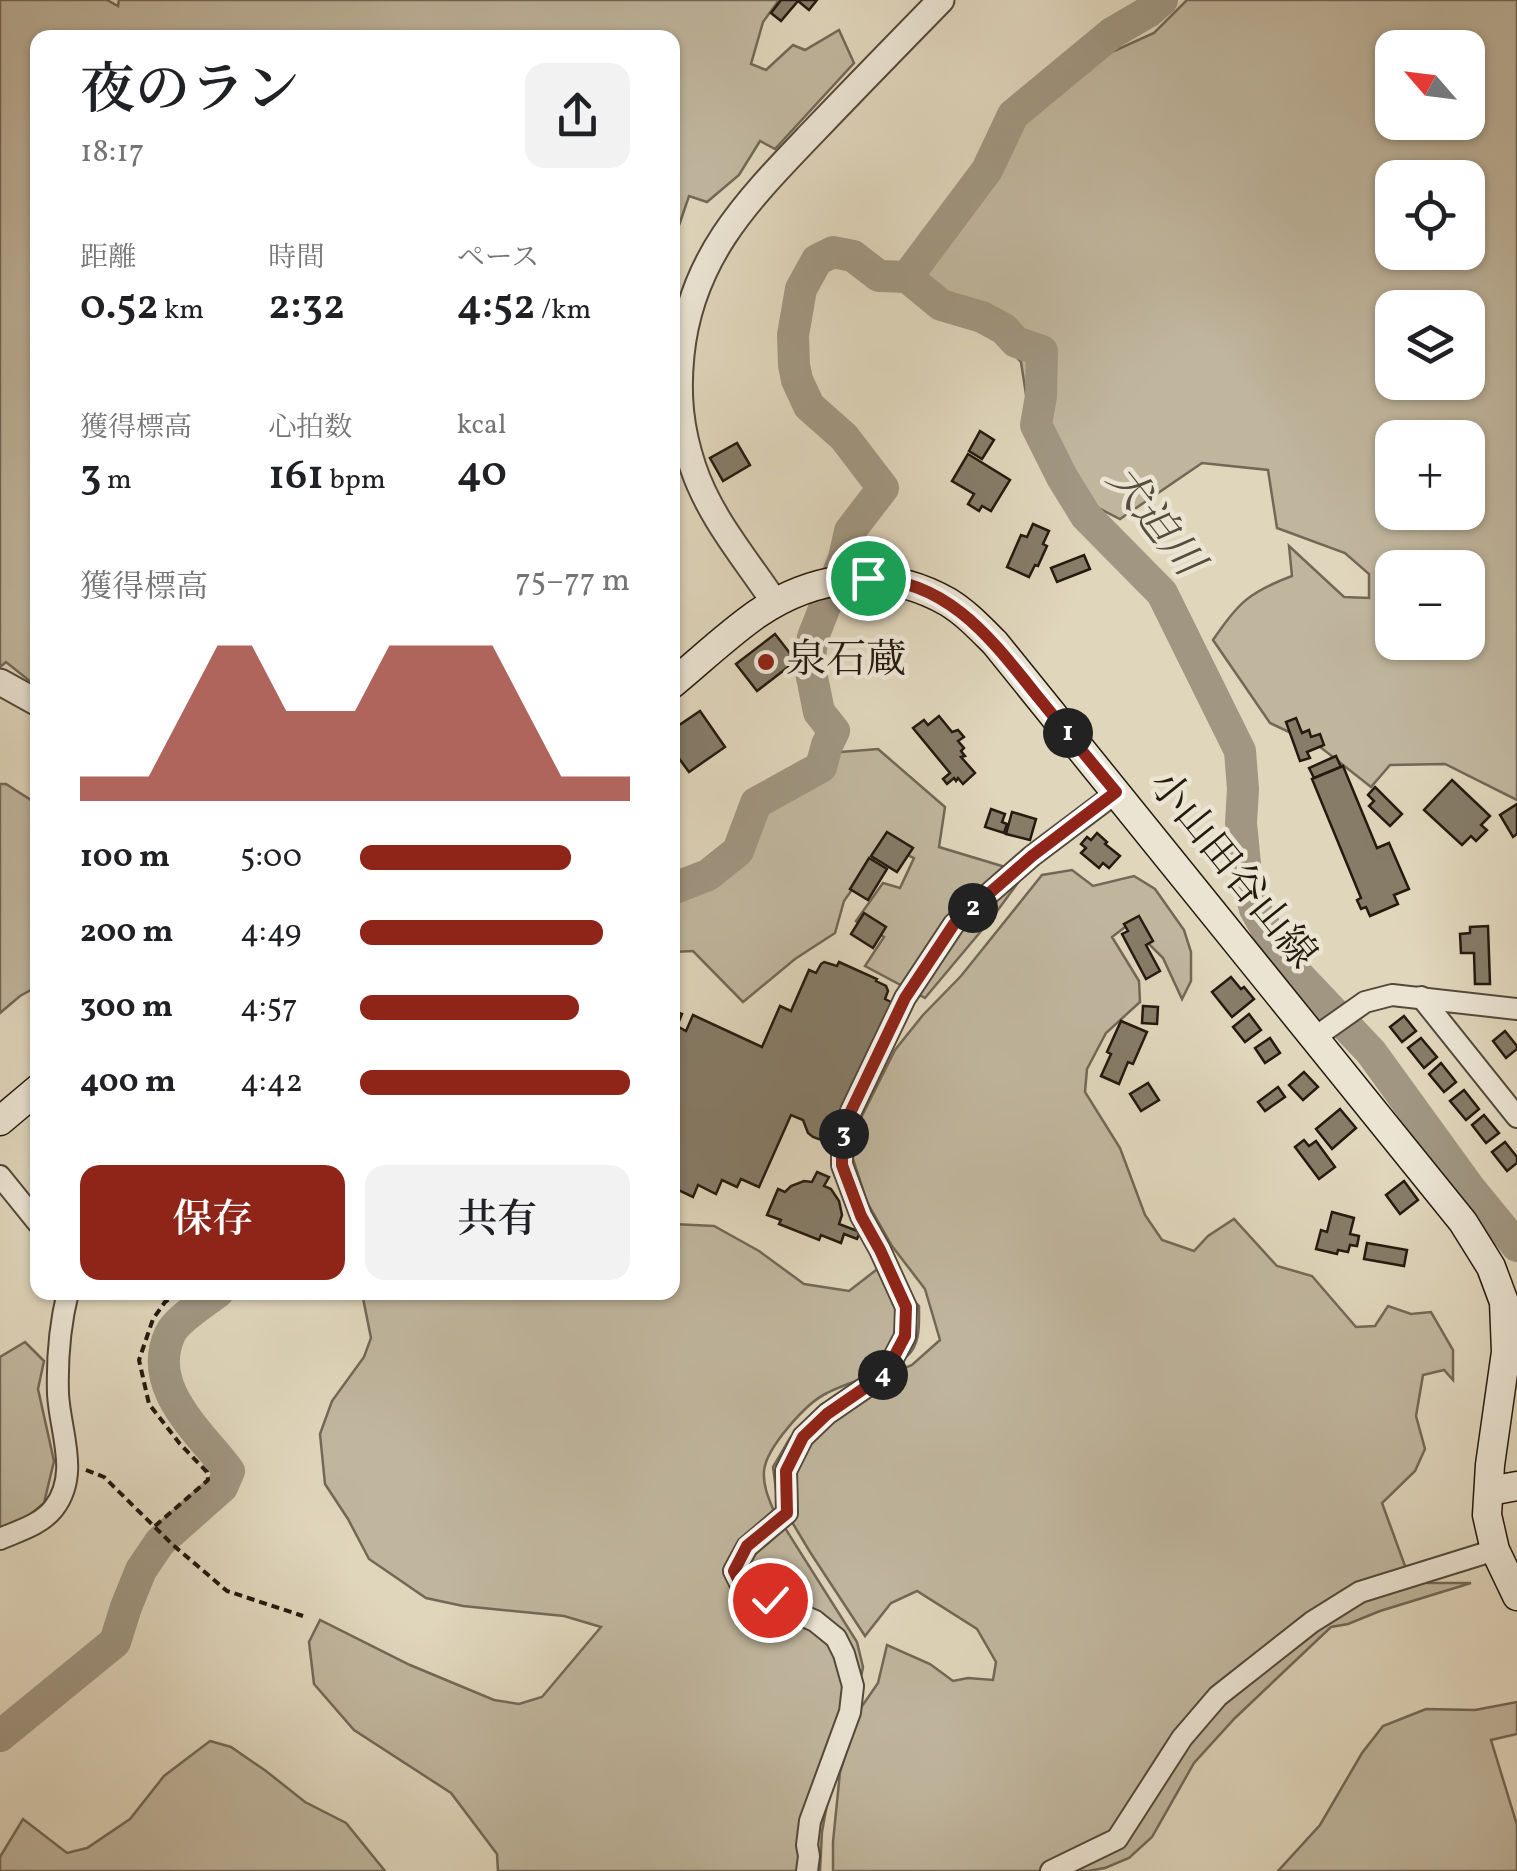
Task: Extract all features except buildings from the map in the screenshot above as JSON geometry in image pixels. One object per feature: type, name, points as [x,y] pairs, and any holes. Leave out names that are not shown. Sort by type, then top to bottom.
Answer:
[{"type":"main road","name":"小山田谷山線","points":[[680,677],[775,603],[834,581],[883,579],[907,584],[965,614],[995,643],[1463,1222],[1491,1266],[1500,1286],[1506,1352],[1490,1465],[1503,1488],[1487,1515],[1495,1550],[1517,1596]]},
{"type":"main road","points":[[0,1121],[30,1097]]},
{"type":"street","points":[[680,364],[692,299],[720,240],[760,188],[941,0]]},
{"type":"street","points":[[680,424],[708,503],[775,603]]},
{"type":"street","points":[[0,682],[30,699]]},
{"type":"street","points":[[807,1871],[810,1821],[850,1712],[853,1686],[836,1638],[815,1621],[743,1589],[734,1571],[747,1546],[787,1513],[786,1471],[803,1437],[827,1414],[885,1374],[905,1336],[906,1307],[861,1216],[842,1165],[842,1141],[851,1111],[905,998],[954,924],[1032,856],[1116,792]]},
{"type":"street","points":[[1314,1038],[1365,1002],[1392,995],[1517,1009]]},
{"type":"street","points":[[1421,997],[1517,1117]]},
{"type":"street","points":[[0,1176],[30,1214]]},
{"type":"street","points":[[0,1539],[51,1512],[66,1488],[68,1464],[58,1394],[60,1339],[67,1300]]},
{"type":"street","points":[[1051,1871],[1117,1838],[1182,1738],[1218,1696],[1312,1622],[1360,1592],[1495,1550]]},
{"type":"path","points":[[157,1529],[208,1480],[207,1472],[149,1404],[140,1360],[153,1319],[168,1300]]},
{"type":"path","points":[[68,1464],[104,1477],[226,1591],[303,1616]]},
{"type":"shaded area","points":[[0,0],[107,0],[118,6],[119,0],[779,0],[763,22],[751,64],[766,70],[793,45],[805,50],[839,30],[854,63],[775,149],[760,141],[739,175],[707,202],[689,196],[680,222],[680,30],[30,30],[30,681],[6,662],[0,667]]},
{"type":"shaded area","points":[[1187,0],[1517,0],[1517,800],[1445,764],[1390,765],[1371,787],[1319,746],[1270,723],[1213,640],[1246,600],[1292,576],[1289,546],[1344,597],[1369,598],[1369,574],[1345,553],[1277,528],[1268,470],[1202,463],[1120,519],[1051,484],[1035,453],[1021,362],[984,324],[930,311],[915,295],[914,272],[961,222],[995,162],[1007,112],[1053,98],[1057,65],[1114,51],[1154,33]]},
{"type":"shaded area","points":[[878,749],[945,807],[939,847],[1025,873],[925,998],[865,966],[884,937],[856,921],[883,883],[900,888],[914,858],[884,844],[844,901],[835,933],[795,959],[743,1002],[693,951],[680,952],[680,888],[738,842],[786,782],[828,753]]},
{"type":"shaded area","points":[[0,784],[6,784],[30,799],[30,990],[0,1013]]},
{"type":"shaded area","points":[[1072,870],[1093,886],[1134,876],[1155,889],[1184,930],[1191,952],[1191,981],[1182,999],[1163,958],[1129,924],[1112,937],[1139,981],[1140,1002],[1106,1033],[1087,1069],[1085,1092],[1120,1148],[1145,1215],[1162,1240],[1194,1251],[1234,1219],[1277,1266],[1312,1276],[1356,1327],[1375,1326],[1388,1306],[1411,1314],[1431,1312],[1453,1350],[1453,1380],[1444,1370],[1423,1375],[1416,1416],[1425,1449],[1415,1471],[1382,1503],[1405,1566],[1428,1583],[1471,1583],[1331,1627],[1235,1718],[1194,1763],[1152,1837],[1129,1858],[1088,1871],[833,1871],[840,1772],[860,1709],[878,1683],[887,1645],[930,1664],[953,1681],[993,1680],[996,1662],[977,1629],[917,1591],[891,1603],[865,1636],[777,1497],[773,1467],[790,1438],[822,1404],[912,1365],[940,1340],[925,1289],[892,1246],[867,1202],[853,1159],[853,1134],[895,1050],[923,1015],[961,976],[1042,875]]},
{"type":"shaded area","points":[[680,1224],[714,1226],[759,1251],[804,1284],[849,1291],[880,1267],[919,1306],[918,1333],[911,1352],[888,1368],[827,1393],[809,1406],[779,1439],[764,1471],[773,1509],[857,1642],[863,1667],[832,1776],[820,1871],[498,1871],[497,1854],[451,1793],[354,1730],[314,1684],[309,1642],[320,1620],[410,1665],[494,1700],[519,1704],[542,1697],[601,1627],[564,1616],[463,1606],[426,1598],[369,1559],[325,1484],[320,1434],[332,1401],[364,1357],[371,1338],[363,1300],[680,1300]]},
{"type":"shaded area","points":[[25,1342],[44,1361],[38,1389],[54,1461],[44,1503],[0,1540],[0,1357]]},
{"type":"shaded area","points":[[1517,1702],[1517,1734],[1491,1740],[1517,1825],[1517,1871],[1278,1871],[1320,1825],[1362,1753],[1383,1726],[1426,1709],[1475,1710]]},
{"type":"shaded area","points":[[210,1741],[231,1747],[305,1802],[346,1823],[385,1871],[0,1871],[0,1857],[23,1819],[67,1853],[87,1848],[130,1819],[164,1776]]},
{"type":"waterway","name":"犬迫川","points":[[907,277],[987,170],[1013,115],[1112,33],[1162,0]]},
{"type":"waterway","points":[[680,886],[708,875],[738,851],[756,803],[821,767],[834,731],[819,712],[809,662],[813,637],[844,558],[850,531],[883,488],[844,437],[809,406],[797,380],[793,335],[801,289],[817,260],[833,252],[853,256],[879,276],[907,277]]},
{"type":"waterway","name":"犬迫川","points":[[907,277],[941,305],[982,317],[1004,329],[1016,342],[1042,351],[1036,425],[1086,516],[1162,593],[1240,751],[1241,823],[1246,874],[1255,909],[1295,972],[1371,1052],[1468,1186],[1517,1246]]},
{"type":"waterway","points":[[0,1736],[115,1642],[141,1570],[160,1542],[222,1487],[229,1471],[180,1409],[165,1373],[164,1354],[170,1334],[184,1317],[207,1300]]},
{"type":"place","name":"泉石蔵","points":[[766,662]]},
{"type":"route","points":[[770,1600],[743,1589],[734,1571],[747,1546],[787,1513],[786,1471],[803,1437],[827,1414],[885,1374],[905,1336],[906,1307],[861,1216],[842,1165],[842,1141],[851,1111],[905,998],[954,924],[1032,856],[1116,792],[995,643],[965,614],[907,584],[868,578]]}]
